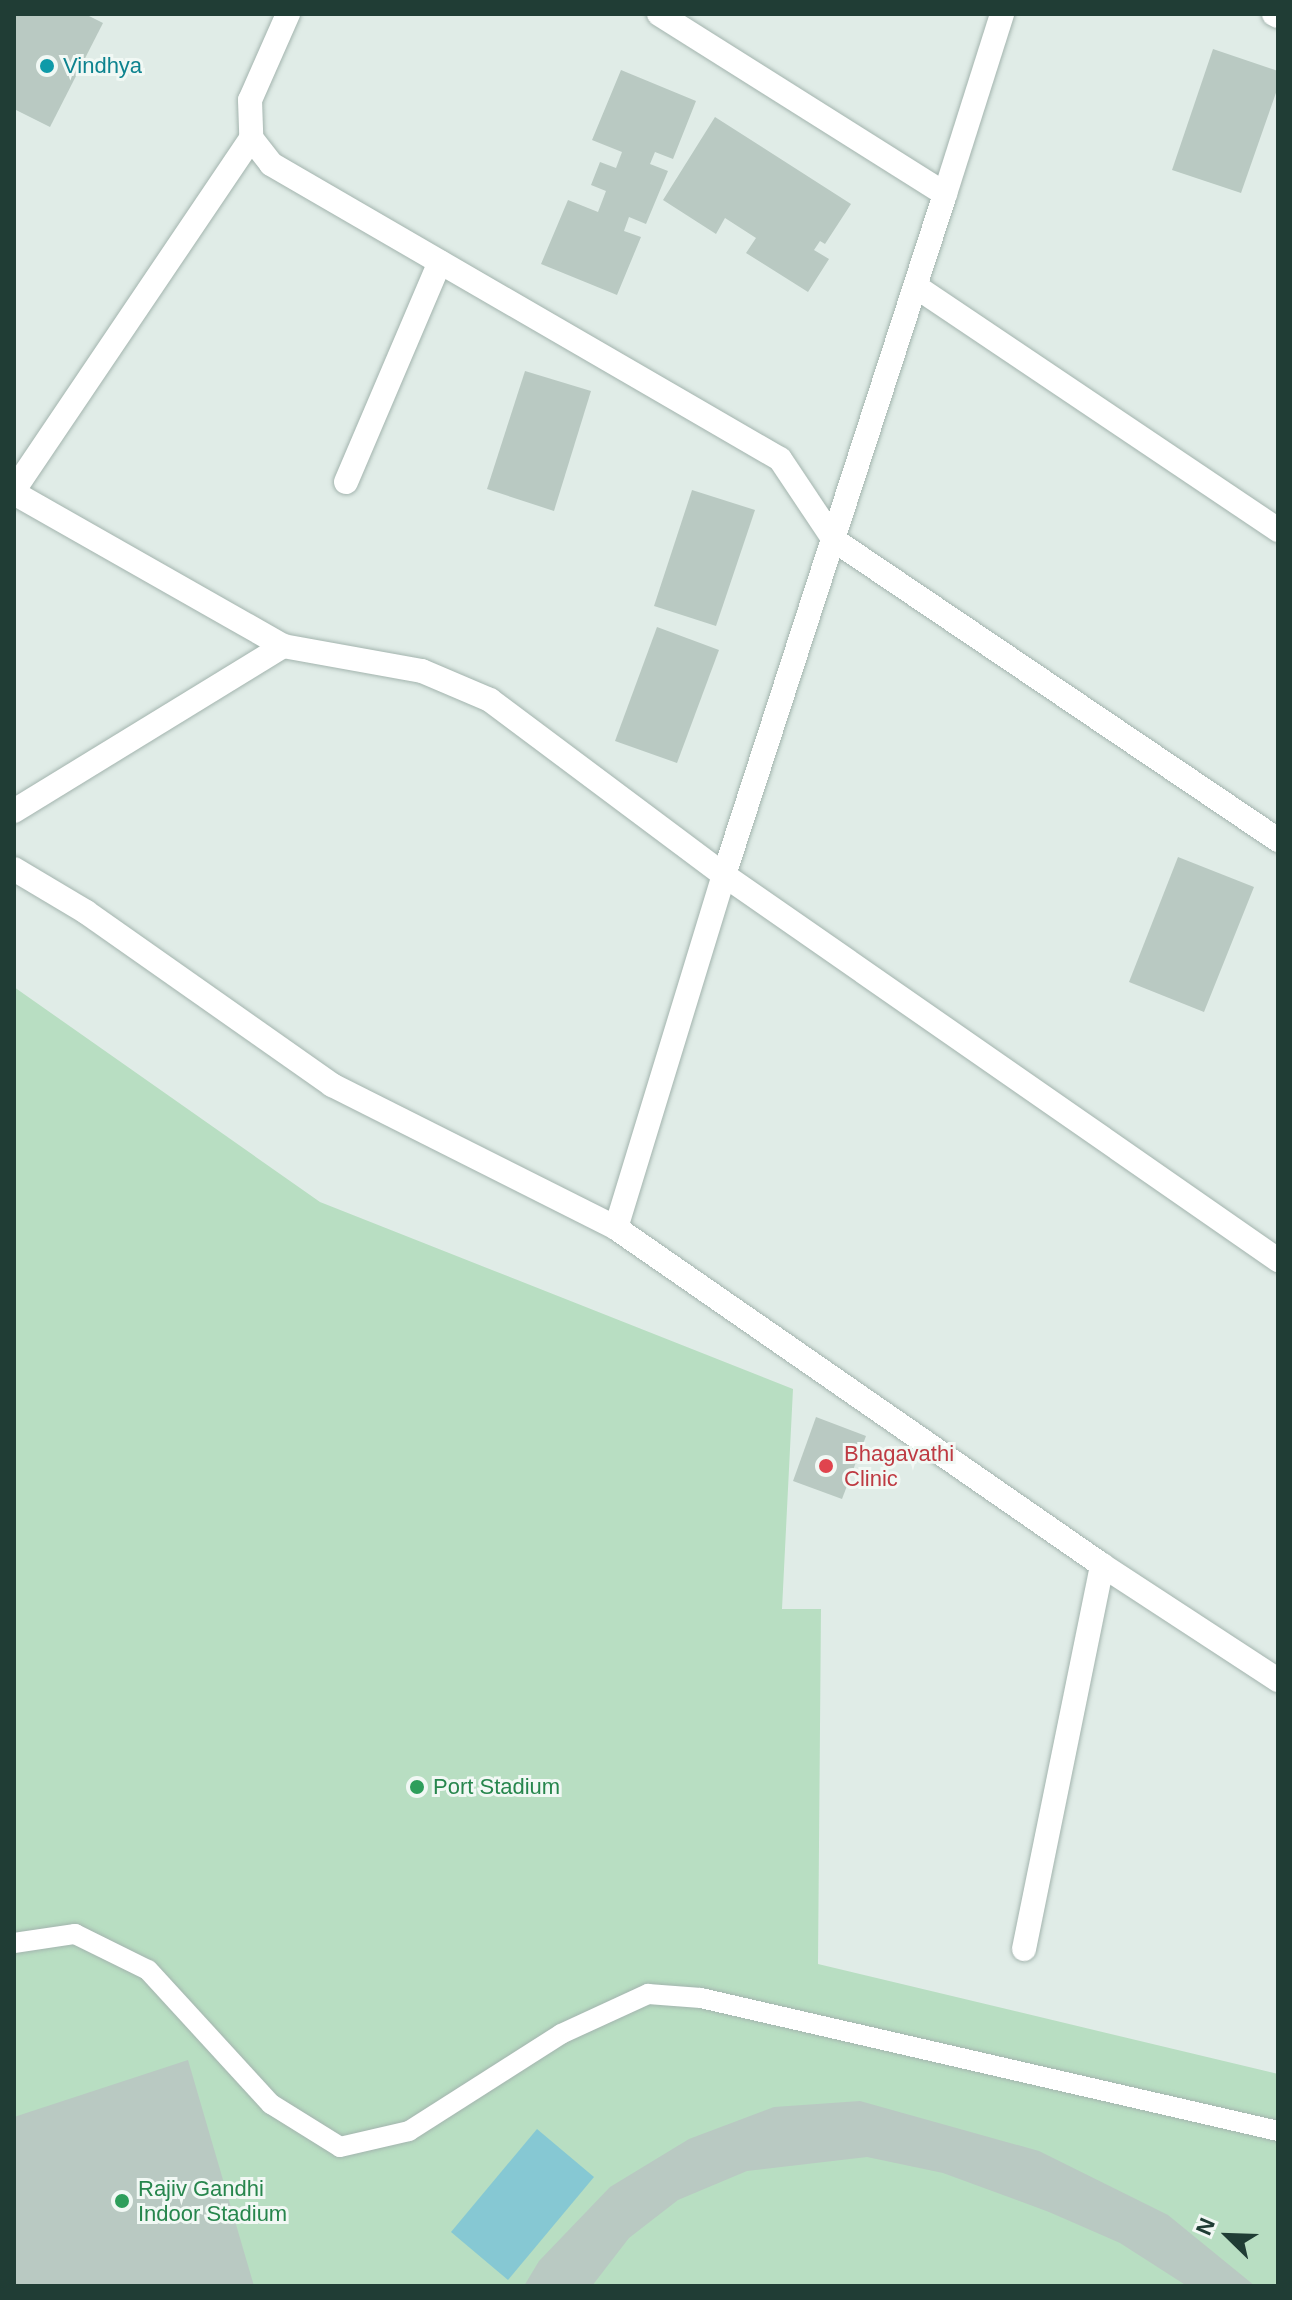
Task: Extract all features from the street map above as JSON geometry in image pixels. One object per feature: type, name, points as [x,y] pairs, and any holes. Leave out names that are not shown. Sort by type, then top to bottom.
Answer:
[{"type":"street","points":[[288,14],[250,100],[251,138],[14,492],[283,646],[422,671],[490,700],[724,875],[1278,1260]]},
{"type":"street","points":[[659,14],[945,194]]},
{"type":"street","points":[[616,1228],[724,875],[918,288],[1002,14]]},
{"type":"street","points":[[251,138],[271,164],[780,459],[834,540],[1278,840]]},
{"type":"street","points":[[346,482],[440,262]]},
{"type":"street","points":[[918,288],[1278,530]]},
{"type":"street","points":[[14,811],[283,646]]},
{"type":"street","points":[[14,869],[86,912],[332,1085],[616,1228],[1102,1565],[1278,1680]]},
{"type":"street","points":[[1024,1949],[1102,1565]]},
{"type":"lane","points":[[14,1943],[75,1934],[148,1970],[271,2104],[340,2147],[409,2131],[561,2034],[648,1994],[746,2008],[1278,2131]]},
{"type":"green space","name":"Port Stadium","points":[[14,987],[320,1202],[793,1389],[782,1609],[821,1609],[818,1964],[1278,2074],[1278,2286],[14,2286]]},
{"type":"water","points":[[537,2129],[594,2177],[508,2280],[451,2232]]},
{"type":"building","name":"Vindhya","points":[[14,14],[85,14],[103,23],[50,127],[14,109]]},
{"type":"building","points":[[1213,49],[1278,71],[1278,87],[1241,193],[1172,170]]},
{"type":"building","points":[[621,70],[696,101],[673,159],[655,152],[650,164],[668,171],[646,224],[629,217],[624,231],[641,237],[617,295],[541,264],[568,200],[598,212],[606,191],[591,185],[600,162],[616,168],[622,152],[592,140]]},
{"type":"building","points":[[715,117],[851,204],[825,244],[820,241],[814,250],[829,259],[808,292],[746,253],[756,238],[725,218],[716,234],[663,200]]},
{"type":"building","points":[[525,371],[591,391],[554,511],[487,489]]},
{"type":"building","points":[[692,490],[755,510],[716,626],[654,606]]},
{"type":"building","points":[[657,627],[719,650],[677,763],[615,741]]},
{"type":"building","points":[[1178,857],[1254,887],[1204,1012],[1129,982]]},
{"type":"building","points":[[816,1417],[866,1436],[842,1499],[793,1481]]},
{"type":"building","name":"Rajiv Gandhi Indoor Stadium","points":[[188,2060],[254,2286],[14,2286],[14,2117]]},
{"type":"building","points":[[860,2101],[1039,2151],[1168,2215],[1255,2286],[1187,2286],[1120,2243],[1049,2212],[943,2173],[867,2157],[747,2171],[678,2200],[629,2238],[592,2286],[524,2286],[539,2261],[610,2187],[689,2139],[774,2107]]},
{"type":"place","name":"Vindhya","points":[[47,66]]},
{"type":"place","name":"Bhagavathi Clinic","points":[[826,1466]]},
{"type":"place","name":"Port Stadium","points":[[417,1787]]},
{"type":"place","name":"Rajiv Gandhi Indoor Stadium","points":[[122,2201]]}]
